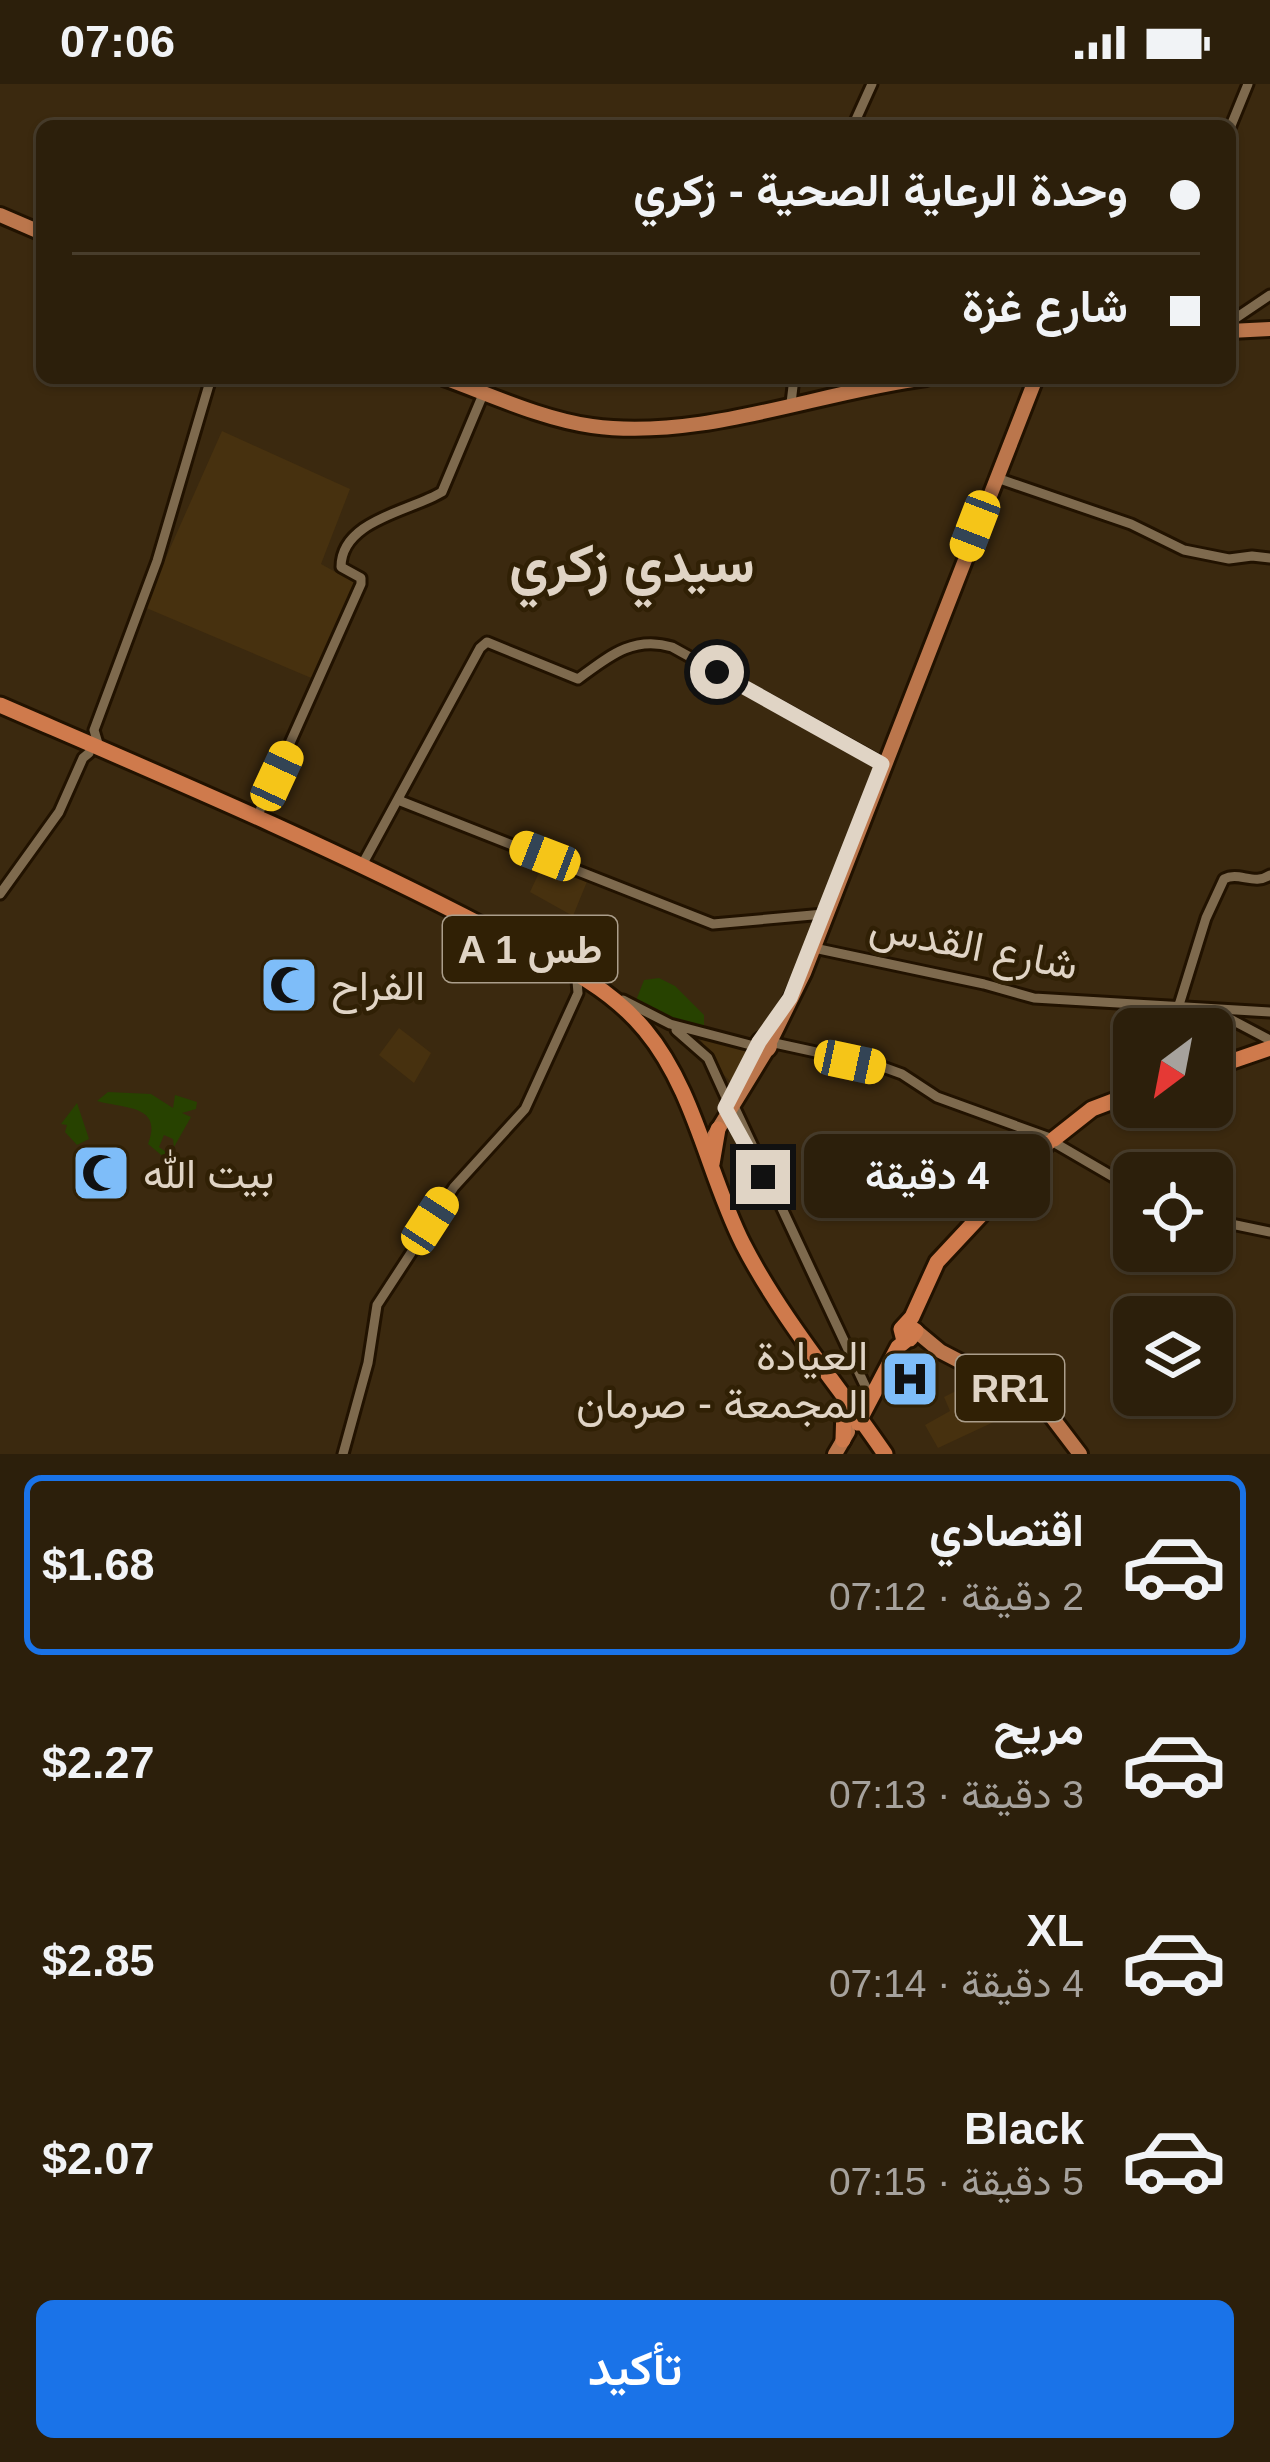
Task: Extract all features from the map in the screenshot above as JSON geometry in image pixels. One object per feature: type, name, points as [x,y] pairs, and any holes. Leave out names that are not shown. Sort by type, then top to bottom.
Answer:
[{"type":"highway","name":"A 1 طس","points":[[0,709],[362,865],[600,992],[651,1050],[705,1139],[725,1214],[758,1284],[885,1454]]},
{"type":"highway","name":"A 1 طس","points":[[87,746],[561,963],[645,1030],[705,1139],[725,1214]]},
{"type":"highway","points":[[1233,1061],[1266,1044]]},
{"type":"highway","points":[[841,1448],[911,1334],[936,1267],[1052,1142],[1092,1109],[1113,1101]]},
{"type":"highway","points":[[705,1139],[712,1167]]},
{"type":"highway","points":[[841,1448],[854,1439],[861,1417]]},
{"type":"main road","points":[[0,215],[36,230]]},
{"type":"main road","points":[[1236,331],[1270,328]]},
{"type":"main road","points":[[461,384],[577,423],[642,429],[691,425],[894,384]]},
{"type":"main road","points":[[705,1139],[790,998],[1032,384]]},
{"type":"main road","points":[[761,1045],[778,1025],[812,947],[819,918],[883,765]]},
{"type":"main road","points":[[778,1025],[778,1034],[790,1046]]},
{"type":"main road","name":"RR1","points":[[911,1334],[1037,1406],[1080,1454]]},
{"type":"street","points":[[856,120],[872,84]]},
{"type":"street","points":[[1233,120],[1248,84]]},
{"type":"street","points":[[1236,318],[1270,296]]},
{"type":"street","points":[[0,894],[59,812],[87,746],[157,561],[209,384]]},
{"type":"street","points":[[791,403],[793,384]]},
{"type":"street","points":[[257,817],[361,584],[361,578],[340,563],[346,548],[388,515],[442,492],[484,392]]},
{"type":"street","points":[[996,477],[1142,528],[1184,550],[1229,559],[1270,558]]},
{"type":"street","points":[[362,865],[487,642],[578,680],[623,648],[653,642],[672,646],[883,765]]},
{"type":"street","points":[[398,800],[713,924],[819,918]]},
{"type":"street","points":[[1179,1005],[1223,879],[1258,881],[1270,874]]},
{"type":"street","name":"شارع القدس","points":[[812,947],[1034,998],[1209,1008]]},
{"type":"street","points":[[343,1454],[368,1363],[377,1305],[445,1199],[527,1106],[575,1000],[578,981]]},
{"type":"street","points":[[575,1000],[583,993],[600,992],[669,1023],[708,1058],[861,1417]]},
{"type":"street","name":"شارع القدس","points":[[1233,1010],[1270,1012]]},
{"type":"street","points":[[645,1030],[654,1021],[669,1023],[876,1068],[907,1080],[940,1102],[1052,1142]]},
{"type":"street","points":[[1233,1023],[1266,1044]]},
{"type":"street","points":[[761,1045],[790,1046],[880,1066],[942,1099],[1052,1142],[1113,1177]]},
{"type":"street","points":[[1233,1224],[1270,1232]]},
{"type":"shaded area","points":[[222,431],[350,489],[321,564],[357,584],[316,680],[144,607]]},
{"type":"shaded area","points":[[542,866],[588,879],[573,916],[530,892]]},
{"type":"shaded area","points":[[399,1028],[431,1053],[414,1083],[379,1055]]},
{"type":"shaded area","points":[[701,1040],[744,1045],[753,1052],[735,1081],[717,1068]]},
{"type":"shaded area","points":[[982,1378],[1013,1413],[938,1448],[925,1425],[950,1411],[944,1397]]},
{"type":"green space","points":[[659,978],[675,986],[704,1015],[704,1028],[659,1016],[635,1003],[644,980]]},
{"type":"green space","points":[[108,1092],[151,1094],[173,1108],[175,1095],[197,1102],[196,1109],[182,1113],[191,1117],[174,1147],[173,1139],[164,1135],[159,1147],[169,1154],[166,1159],[148,1144],[151,1131],[146,1115],[97,1101]]},
{"type":"green space","points":[[77,1103],[89,1139],[77,1145],[65,1132],[67,1125],[61,1124]]},
{"type":"place","name":"الفراح","points":[[289,985]]},
{"type":"place","name":"بيت الله","points":[[101,1173]]},
{"type":"place","name":"العيادة المجمعة - صرمان","points":[[910,1379]]},
{"type":"district","name":"سيدي زكري","points":[[632,563]]},
{"type":"route","points":[[717,672],[882,764],[790,998],[759,1042],[725,1108],[763,1177]]}]
